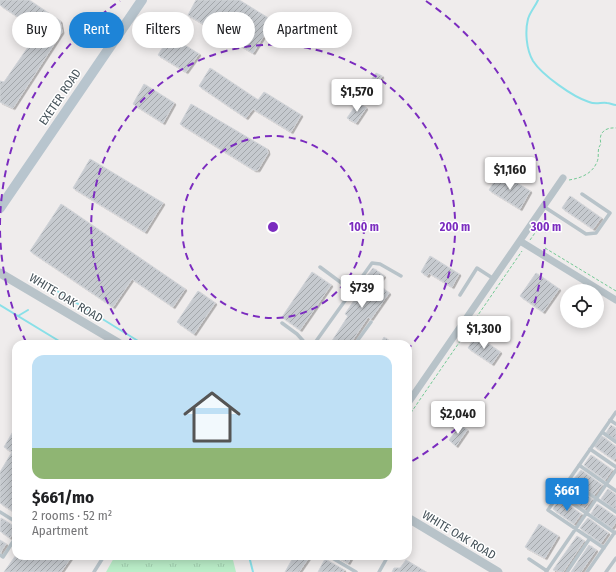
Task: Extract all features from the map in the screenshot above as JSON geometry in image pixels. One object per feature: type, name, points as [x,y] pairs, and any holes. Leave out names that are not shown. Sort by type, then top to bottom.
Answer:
[{"type":"main road","name":"EXETER ROAD","points":[[0,208],[142,0]]},
{"type":"street","points":[[412,398],[494,279],[523,243],[544,206],[562,180]]},
{"type":"street","points":[[523,243],[616,300]]},
{"type":"street","name":"WHITE OAK ROAD","points":[[0,273],[113,340]]},
{"type":"street","name":"WHITE OAK ROAD","points":[[412,522],[498,572]]},
{"type":"lane","points":[[544,206],[586,234],[596,233],[610,213],[582,194]]},
{"type":"lane","points":[[317,340],[351,290],[372,263],[380,264],[401,276]]},
{"type":"lane","points":[[320,267],[351,290]]},
{"type":"lane","points":[[460,295],[477,268],[494,279]]},
{"type":"lane","points":[[358,340],[371,322]]},
{"type":"lane","points":[[282,323],[302,340]]},
{"type":"lane","points":[[604,548],[548,510],[616,412]]},
{"type":"lane","points":[[610,420],[616,424]]},
{"type":"lane","points":[[602,432],[616,442]]},
{"type":"lane","points":[[590,449],[616,467]]},
{"type":"lane","points":[[579,465],[616,491]]},
{"type":"lane","points":[[529,559],[547,571],[616,470]]},
{"type":"lane","points":[[569,480],[616,512]]},
{"type":"lane","points":[[559,494],[615,532],[587,572]]},
{"type":"lane","points":[[0,512],[12,520]]},
{"type":"lane","points":[[567,572],[590,538]]},
{"type":"lane","points":[[0,561],[1,556],[12,541]]},
{"type":"lane","points":[[606,572],[616,558]]},
{"type":"lane","points":[[94,572],[102,560]]},
{"type":"lane","points":[[336,560],[356,572]]},
{"type":"lane","points":[[379,572],[386,560]]},
{"type":"path","points":[[562,180],[584,177],[597,162],[598,148],[601,144],[599,138],[601,134],[606,130],[616,128]]},
{"type":"path","points":[[412,411],[523,243],[544,220]]},
{"type":"path","points":[[544,247],[616,291]]},
{"type":"green space","points":[[113,560],[233,560],[236,572],[106,572]]},
{"type":"building","points":[[0,0],[29,0],[47,12],[12,13],[0,5]]},
{"type":"building","points":[[196,0],[239,0],[263,15],[263,37],[253,53],[244,48],[255,48],[255,12],[202,12],[202,23],[194,19],[194,12],[190,12]]},
{"type":"building","points":[[27,48],[52,48],[13,108],[0,102],[0,81],[4,82]]},
{"type":"building","points":[[162,48],[189,48],[199,54],[186,72],[158,55]]},
{"type":"building","points":[[210,68],[258,100],[264,92],[301,115],[291,132],[253,109],[246,118],[199,86]]},
{"type":"building","points":[[376,73],[382,76],[375,87],[369,83]]},
{"type":"building","points":[[144,84],[174,103],[163,123],[133,104]]},
{"type":"building","points":[[358,102],[366,108],[356,123],[347,118]]},
{"type":"building","points":[[191,104],[267,149],[268,153],[258,170],[254,170],[180,124]]},
{"type":"building","points":[[90,159],[163,203],[145,232],[73,188]]},
{"type":"building","points":[[500,173],[530,191],[520,209],[489,190]]},
{"type":"building","points":[[570,196],[601,218],[593,229],[562,208]]},
{"type":"building","points":[[61,204],[185,289],[173,307],[132,279],[113,307],[30,251]]},
{"type":"building","points":[[430,256],[459,274],[452,287],[429,273],[427,276],[421,272]]},
{"type":"building","points":[[373,268],[384,276],[377,284],[389,293],[371,319],[368,317],[353,340],[333,340],[348,316],[345,314],[368,279],[366,277]]},
{"type":"building","points":[[312,272],[331,285],[300,330],[282,317]]},
{"type":"building","points":[[536,273],[559,289],[543,312],[520,296]]},
{"type":"building","points":[[198,291],[215,303],[194,334],[177,322]]},
{"type":"building","points":[[476,335],[500,352],[492,364],[468,348]]},
{"type":"building","points":[[460,425],[467,430],[456,446],[449,440]]},
{"type":"building","points":[[611,425],[616,429],[616,440],[606,433]]},
{"type":"building","points":[[12,433],[12,452],[4,447]]},
{"type":"building","points":[[602,436],[616,447],[616,457],[614,460],[594,446]]},
{"type":"building","points":[[12,452],[12,510],[0,503],[0,472]]},
{"type":"building","points":[[591,455],[612,470],[605,480],[584,465]]},
{"type":"building","points":[[581,470],[602,485],[594,495],[573,480]]},
{"type":"building","points":[[571,484],[592,499],[585,509],[563,495]]},
{"type":"building","points":[[608,489],[616,495],[616,510],[601,499]]},
{"type":"building","points":[[560,499],[581,514],[574,524],[553,509]]},
{"type":"building","points":[[597,504],[616,517],[616,522],[612,528],[591,514]]},
{"type":"building","points":[[1,518],[12,525],[12,534],[10,538],[0,531]]},
{"type":"building","points":[[588,518],[608,533],[601,543],[580,528]]},
{"type":"building","points":[[539,524],[558,536],[545,558],[525,547]]},
{"type":"building","points":[[577,536],[584,541],[563,572],[553,570]]},
{"type":"building","points":[[0,540],[6,544],[0,553]]},
{"type":"building","points":[[589,545],[596,550],[581,572],[571,572]]},
{"type":"building","points":[[12,560],[69,560],[61,572],[4,572]]},
{"type":"building","points":[[292,560],[307,560],[299,572],[285,572]]},
{"type":"building","points":[[324,560],[344,570],[343,572],[318,572]]},
{"type":"building","points":[[343,560],[350,560],[348,563]]},
{"type":"building","points":[[406,560],[426,572],[392,572],[394,568],[400,568]]},
{"type":"waterway","points":[[538,0],[529,16],[527,24],[528,46],[533,61],[537,67],[558,85],[582,99],[592,103],[608,103],[616,105]]},
{"type":"waterway","points":[[57,291],[137,340]]},
{"type":"waterway","points":[[0,305],[57,340]]},
{"type":"waterway","points":[[18,316],[28,310]]},
{"type":"waterway","points":[[250,560],[253,572]]}]
